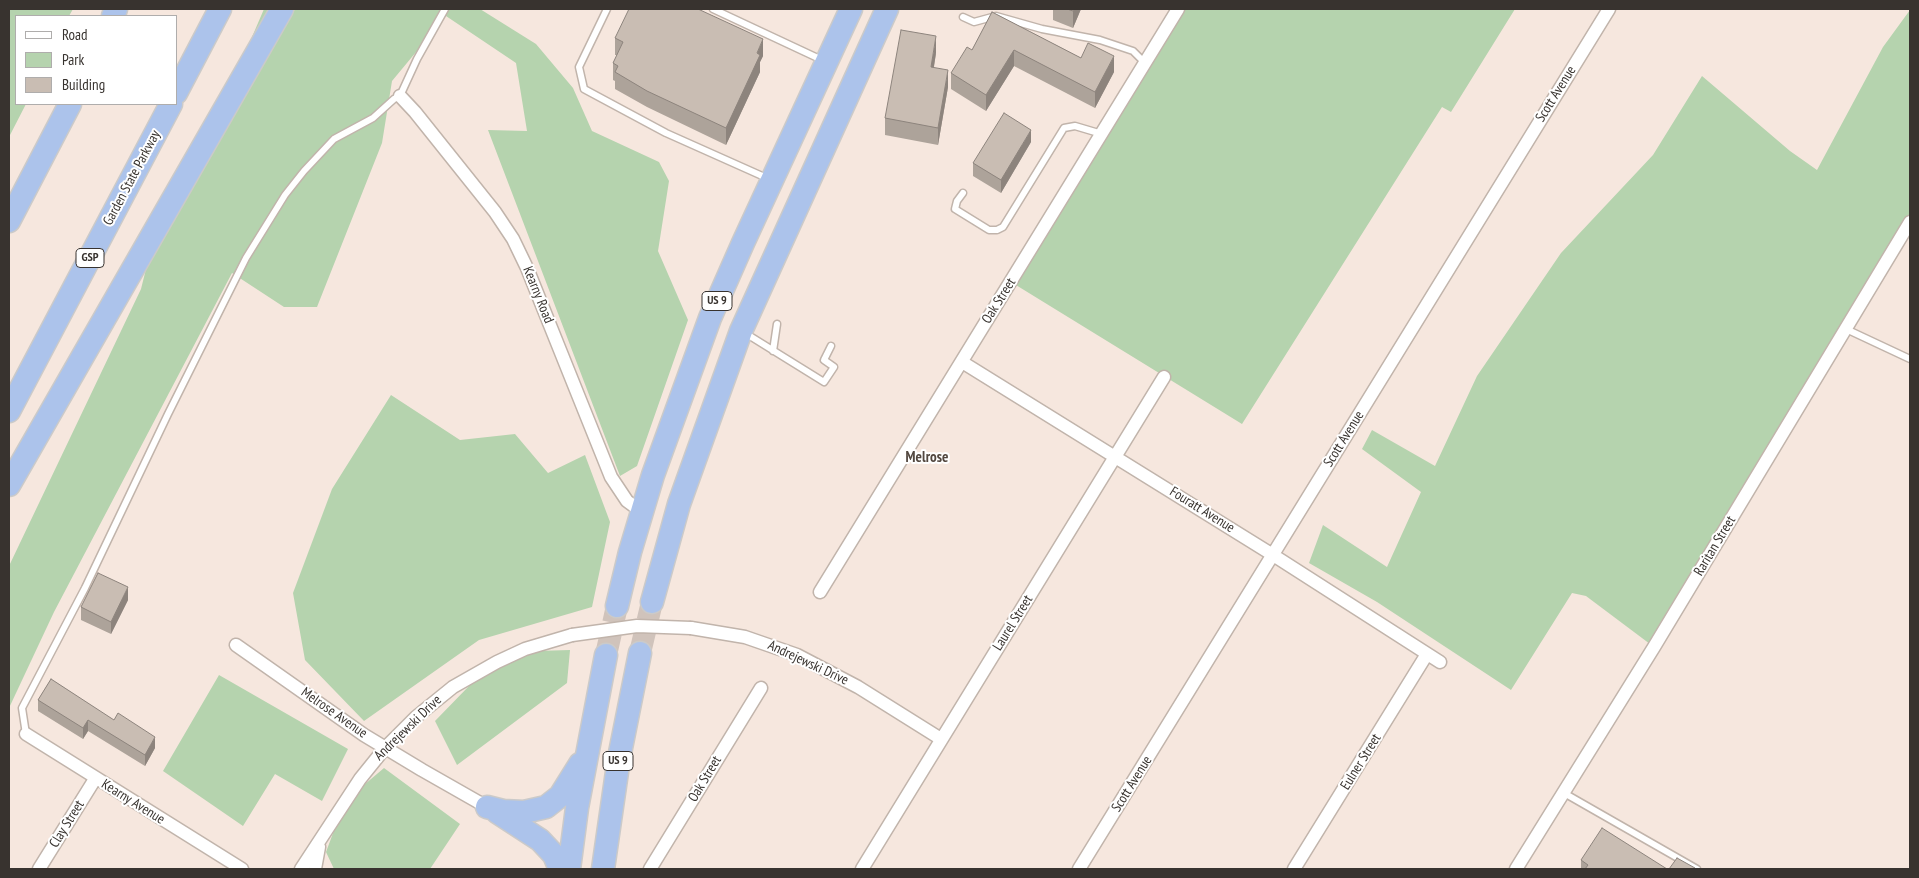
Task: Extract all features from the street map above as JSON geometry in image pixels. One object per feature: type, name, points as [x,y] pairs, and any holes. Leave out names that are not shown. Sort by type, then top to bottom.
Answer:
[{"type":"highway","points":[[178,89],[220,9]]},
{"type":"highway","points":[[9,485],[282,9]]},
{"type":"highway","name":"US 9","points":[[617,606],[642,512],[676,409],[710,318],[851,9]]},
{"type":"highway","name":"US 9","points":[[652,602],[679,504],[721,384],[742,331],[887,9]]},
{"type":"highway","points":[[9,222],[69,105]]},
{"type":"highway","name":"Garden State Parkway","points":[[9,411],[170,105]]},
{"type":"highway","name":"US 9","points":[[605,864],[619,758],[640,653]]},
{"type":"highway","name":"US 9","points":[[569,869],[588,750],[606,655]]},
{"type":"highway","points":[[487,807],[524,812],[546,807],[554,803],[568,786],[588,750]]},
{"type":"highway","points":[[487,807],[540,840],[554,855],[560,869]]},
{"type":"street","name":"Oak Street","points":[[820,592],[1178,9]]},
{"type":"street","name":"Scott Avenue","points":[[1079,869],[1609,9]]},
{"type":"street","name":"Kearny Road","points":[[400,96],[495,212],[513,239],[527,268],[611,477],[627,501],[642,512]]},
{"type":"street","name":"Raritan Street","points":[[1516,869],[1654,647],[1910,222]]},
{"type":"street","name":"Fouratt Avenue","points":[[962,362],[1273,555],[1440,662]]},
{"type":"street","name":"Laurel Street","points":[[862,869],[1164,377]]},
{"type":"street","name":"Andrejewski Drive","points":[[301,869],[350,792],[385,748],[416,717],[453,687],[511,655],[572,636],[637,626],[691,628],[745,637],[797,655],[858,687],[941,739]]},
{"type":"street","name":"Melrose Avenue","points":[[236,645],[385,748],[487,807]]},
{"type":"street","name":"Eulner Street","points":[[1294,869],[1427,654]]},
{"type":"street","name":"Oak Street","points":[[650,869],[761,688]]},
{"type":"street","name":"Kearny Avenue","points":[[26,734],[95,779],[242,869]]},
{"type":"street","name":"Clay Street","points":[[39,869],[95,779]]},
{"type":"street","name":"Andrejewski Drive","points":[[315,869],[323,836]]},
{"type":"lane","points":[[26,734],[22,708],[89,580],[172,405],[246,258],[285,195],[304,171],[334,140],[373,118],[400,96],[417,59],[445,9]]},
{"type":"lane","points":[[607,9],[579,67],[584,89],[666,133],[772,180]]},
{"type":"lane","points":[[713,9],[827,62]]},
{"type":"lane","points":[[963,17],[974,22],[996,16],[1042,29],[1100,40],[1133,51],[1145,63]]},
{"type":"lane","points":[[963,193],[957,201],[955,209],[989,230],[997,230],[1003,227],[1064,128],[1075,126],[1102,134]]},
{"type":"lane","points":[[773,351],[778,324]]},
{"type":"lane","points":[[1846,329],[1910,359]]},
{"type":"lane","points":[[742,331],[824,382],[834,367],[824,360],[831,346]]},
{"type":"lane","points":[[1564,793],[1697,869]]},
{"type":"green space","points":[[9,9],[73,9],[70,15],[15,15],[15,105],[25,105],[9,137]]},
{"type":"green space","points":[[264,9],[271,9],[254,37],[252,37]]},
{"type":"green space","points":[[295,9],[480,9],[536,44],[573,88],[592,131],[659,162],[669,181],[658,251],[688,320],[637,466],[620,476],[488,130],[527,131],[516,63],[446,16],[392,81],[382,143],[317,307],[284,307],[232,273],[54,612],[9,708],[9,566],[141,289],[147,265]]},
{"type":"green space","points":[[1178,9],[1515,9],[1451,112],[1442,107],[1242,424],[1011,282]]},
{"type":"green space","points":[[1910,10],[1910,222],[1654,647],[1586,596],[1572,593],[1511,690],[1377,602],[1309,563],[1323,525],[1387,567],[1421,492],[1362,449],[1372,430],[1435,466],[1477,376],[1561,253],[1653,155],[1702,76],[1790,151],[1817,170],[1883,47]]},
{"type":"green space","points":[[391,395],[460,440],[515,434],[548,473],[585,455],[610,522],[592,607],[479,640],[364,721],[305,660],[293,593],[332,489]]},
{"type":"green space","points":[[570,650],[567,683],[457,765],[435,721],[502,652]]},
{"type":"green space","points":[[219,675],[348,749],[322,801],[275,774],[243,826],[163,771]]},
{"type":"green space","points":[[384,768],[460,824],[430,869],[334,869],[326,852],[345,801]]},
{"type":"building","points":[[629,9],[698,9],[763,39],[757,53],[760,55],[726,128],[647,91],[615,72],[618,66],[613,63],[623,42],[615,38]]},
{"type":"building","points":[[992,12],[1081,58],[1088,43],[1114,56],[1095,92],[1014,50],[986,95],[951,73],[967,47],[972,50]]},
{"type":"building","points":[[901,30],[936,36],[931,67],[948,70],[938,128],[885,118]]},
{"type":"building","points":[[1004,113],[1031,130],[1001,180],[973,163]]},
{"type":"building","points":[[98,573],[128,587],[111,622],[81,607]]},
{"type":"building","points":[[51,679],[114,720],[118,713],[155,737],[145,755],[88,720],[83,728],[38,700]]},
{"type":"building","points":[[1602,828],[1667,869],[1585,869],[1588,865],[1581,860]]},
{"type":"building","points":[[1677,858],[1695,868],[1669,869]]},
{"type":"tunnel","points":[[640,653],[652,602]]},
{"type":"tunnel","points":[[606,655],[617,606]]},
{"type":"district","name":"Melrose","points":[[927,458]]}]
